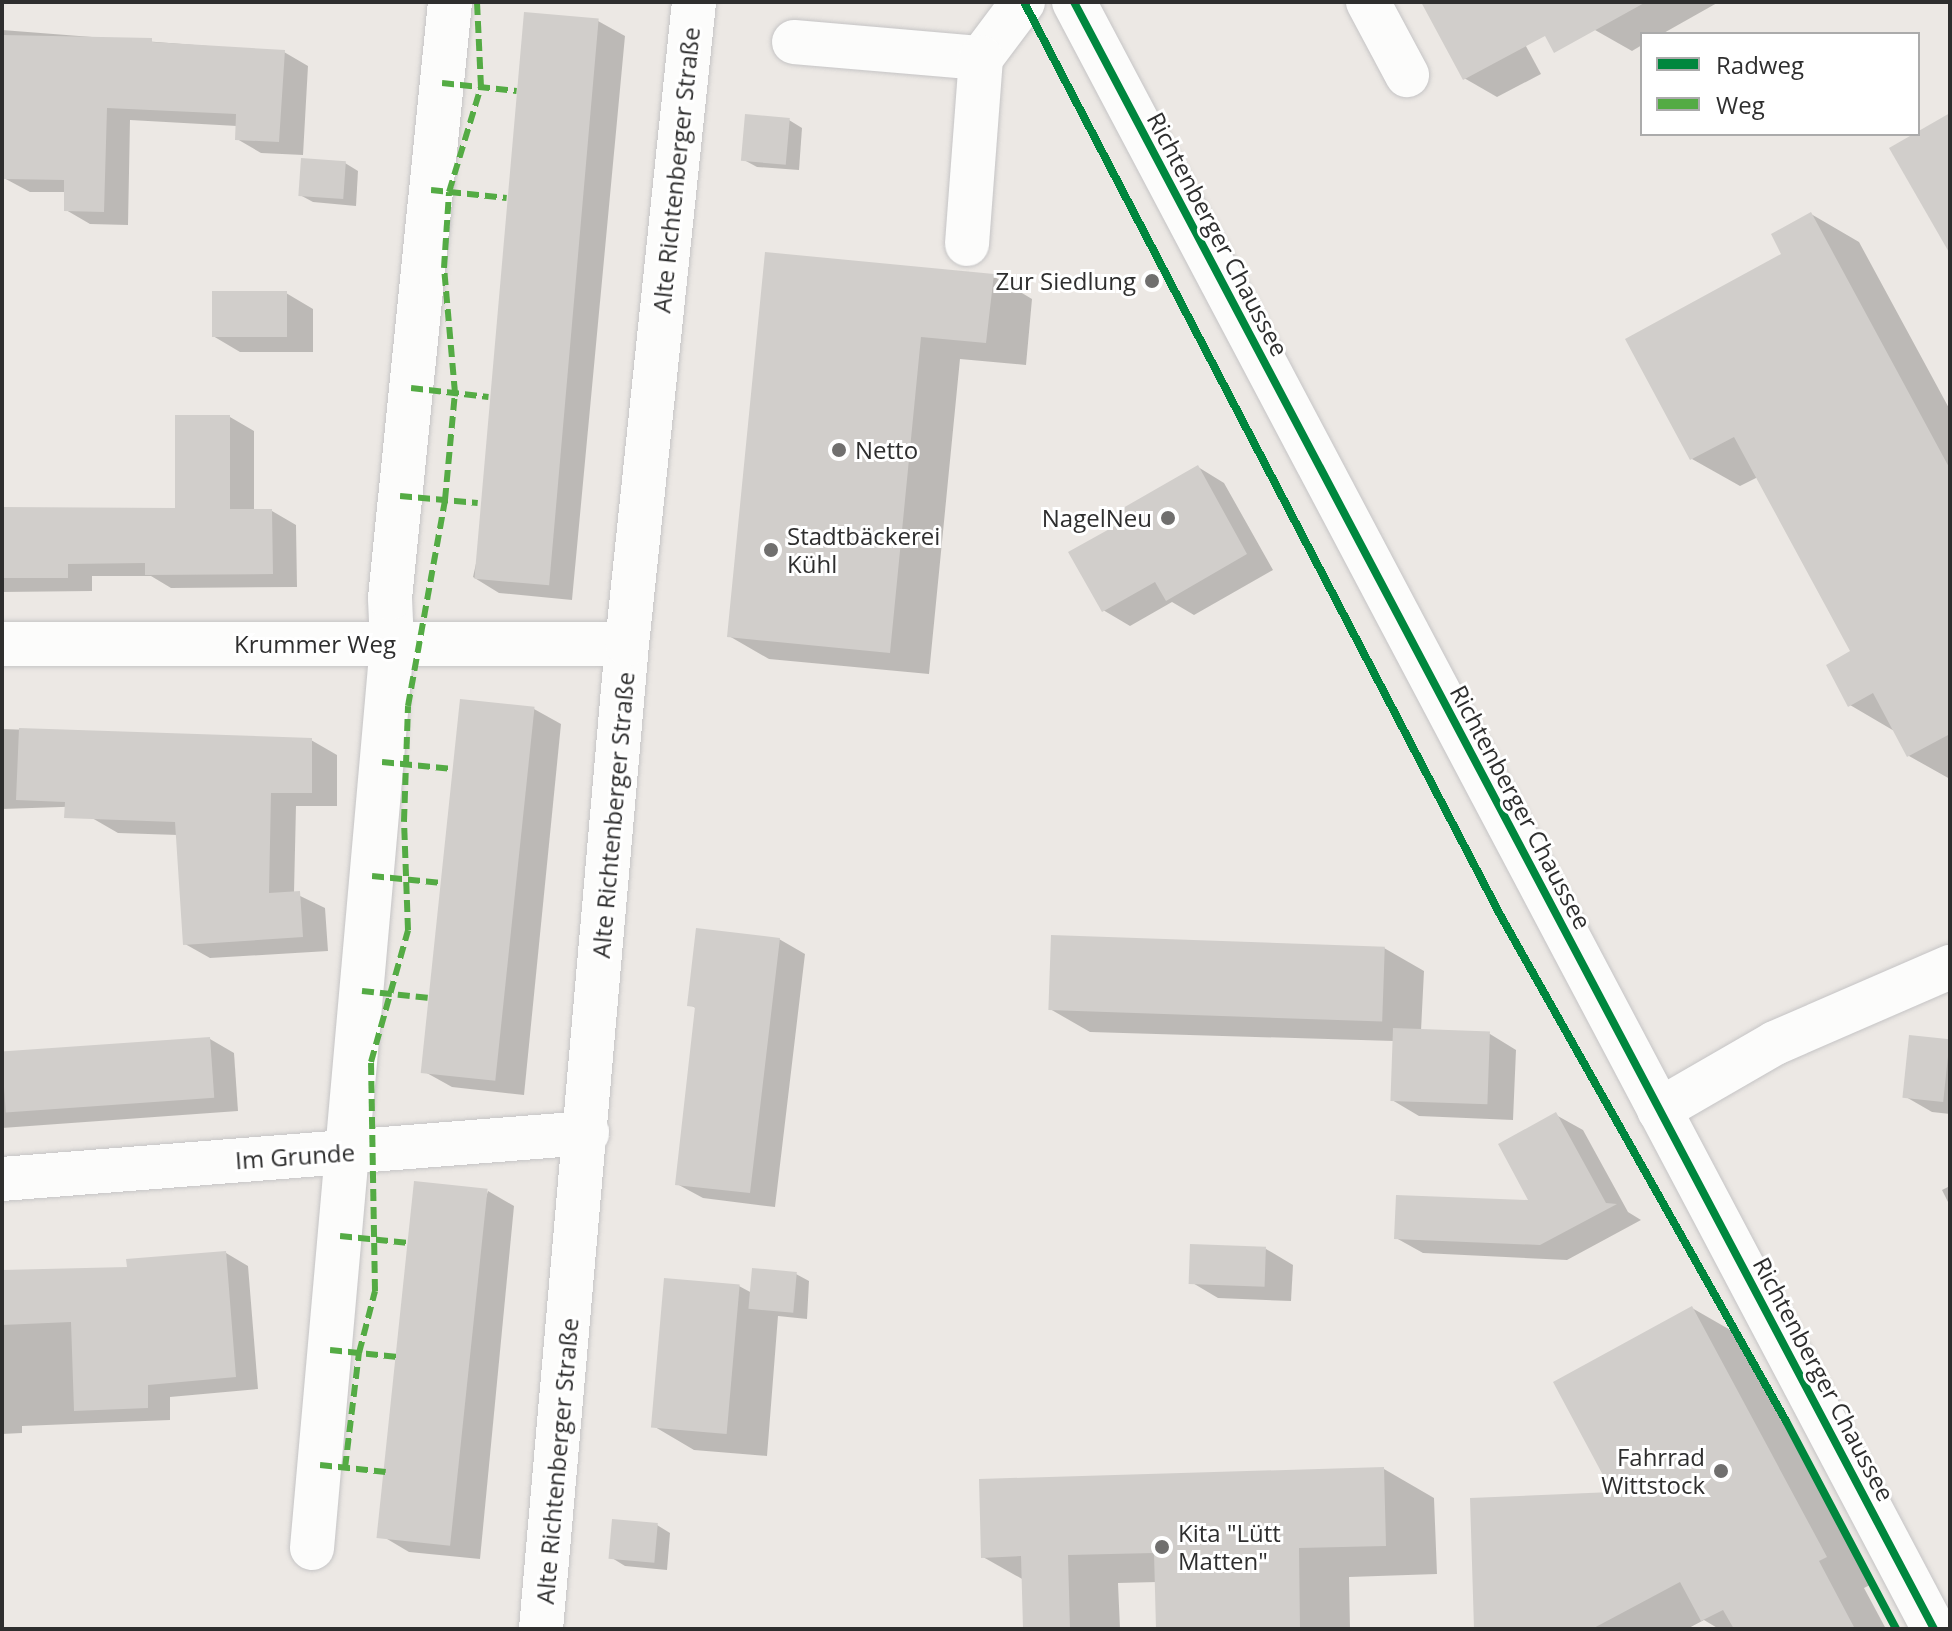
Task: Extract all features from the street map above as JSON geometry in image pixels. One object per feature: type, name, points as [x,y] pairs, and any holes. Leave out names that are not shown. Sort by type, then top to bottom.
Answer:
[{"type":"street","points":[[312,1548],[392,644],[390,598],[450,2]]},
{"type":"street","name":"Alte Richtenberger Straße","points":[[541,1629],[587,1133],[627,644],[694,2]]},
{"type":"street","points":[[967,244],[981,58],[1023,2]]},
{"type":"street","name":"Richtenberger Chaussee","points":[[1074,2],[1934,1629]]},
{"type":"street","points":[[1368,2],[1407,75]]},
{"type":"street","points":[[794,42],[981,58]]},
{"type":"street","name":"Krummer Weg","points":[[2,644],[627,644]]},
{"type":"street","points":[[1659,1110],[1775,1043],[1950,967]]},
{"type":"street","name":"Im Grunde","points":[[2,1179],[587,1133]]},
{"type":"building","points":[[1421,2],[1646,2],[1554,53],[1545,36],[1463,80]]},
{"type":"building","points":[[524,12],[599,19],[549,585],[474,579]]},
{"type":"building","points":[[2,35],[152,38],[152,42],[285,50],[279,142],[235,140],[236,114],[107,108],[104,212],[64,211],[64,180],[4,179]]},
{"type":"building","points":[[1950,113],[1950,254],[1889,148],[1910,136],[1920,136],[1920,130]]},
{"type":"building","points":[[745,114],[790,118],[786,165],[741,161]]},
{"type":"building","points":[[301,158],[346,161],[343,199],[298,196]]},
{"type":"building","points":[[1811,212],[1950,469],[1950,734],[1907,757],[1873,693],[1848,707],[1826,665],[1850,651],[1734,437],[1690,460],[1625,339],[1781,254],[1771,234]]},
{"type":"building","points":[[765,252],[994,274],[986,343],[921,337],[890,653],[727,637]]},
{"type":"building","points":[[212,291],[287,291],[287,337],[212,337]]},
{"type":"building","points":[[175,415],[230,415],[230,509],[272,509],[273,574],[145,575],[145,563],[68,564],[68,578],[2,578],[2,507],[175,508]]},
{"type":"building","points":[[1198,465],[1247,554],[1166,601],[1155,582],[1102,612],[1068,552],[1122,522],[1116,512]]},
{"type":"building","points":[[460,699],[535,707],[495,1081],[421,1073]]},
{"type":"building","points":[[19,728],[312,738],[312,793],[271,793],[269,893],[300,891],[303,937],[183,945],[175,822],[64,818],[65,802],[16,800]]},
{"type":"building","points":[[696,928],[780,938],[750,1193],[675,1185],[695,1007],[687,1006]]},
{"type":"building","points":[[1051,935],[1385,947],[1382,1022],[1048,1010]]},
{"type":"building","points":[[1393,1028],[1490,1031],[1487,1104],[1390,1101]]},
{"type":"building","points":[[1909,1035],[1950,1039],[1943,1102],[1902,1098]]},
{"type":"building","points":[[210,1037],[214,1098],[6,1112],[2,1052]]},
{"type":"building","points":[[1556,1112],[1606,1203],[1617,1204],[1540,1245],[1394,1239],[1396,1195],[1528,1200],[1498,1144]]},
{"type":"building","points":[[414,1181],[488,1189],[450,1546],[376,1538]]},
{"type":"building","points":[[1190,1244],[1266,1247],[1265,1287],[1189,1284]]},
{"type":"building","points":[[226,1251],[236,1377],[148,1385],[148,1408],[74,1411],[71,1322],[2,1325],[2,1270],[127,1267],[126,1259]]},
{"type":"building","points":[[752,1268],[797,1272],[793,1313],[748,1309]]},
{"type":"building","points":[[664,1278],[740,1285],[727,1434],[651,1427]]},
{"type":"building","points":[[1692,1306],[1827,1557],[1819,1561],[1855,1629],[1734,1629],[1723,1610],[1701,1621],[1680,1582],[1592,1629],[1474,1629],[1470,1498],[1612,1492],[1553,1382]]},
{"type":"building","name":"Kita \"Lütt Matten\"","points":[[1384,1467],[1386,1546],[1299,1548],[1300,1629],[1156,1629],[1154,1553],[1068,1555],[1070,1629],[1023,1629],[1021,1556],[981,1558],[979,1479]]},
{"type":"building","points":[[612,1519],[658,1523],[654,1563],[609,1559]]},
{"type":"marked path","points":[[345,1468],[359,1353],[375,1291],[371,1062],[408,930],[404,821],[408,706],[445,500],[455,393],[444,268],[449,192],[481,87],[477,2]]},
{"type":"marked path","points":[[442,83],[517,91]]},
{"type":"marked path","points":[[431,190],[507,198]]},
{"type":"marked path","points":[[411,388],[488,397]]},
{"type":"marked path","points":[[400,496],[478,503]]},
{"type":"marked path","points":[[382,762],[453,769]]},
{"type":"marked path","points":[[372,876],[442,883]]},
{"type":"marked path","points":[[362,991],[430,998]]},
{"type":"marked path","points":[[340,1236],[409,1243]]},
{"type":"marked path","points":[[330,1350],[398,1357]]},
{"type":"marked path","points":[[320,1465],[386,1472]]},
{"type":"cycle path","points":[[1024,2],[1503,920],[1786,1421],[1896,1629]]},
{"type":"cycle path","points":[[1074,2],[1934,1629]]},
{"type":"place","name":"Zur Siedlung","points":[[1152,281]]},
{"type":"place","name":"Netto","points":[[839,450]]},
{"type":"place","name":"NagelNeu","points":[[1168,518]]},
{"type":"place","name":"Stadtbäckerei Kühl","points":[[771,550]]},
{"type":"place","name":"Fahrrad Wittstock","points":[[1721,1471]]},
{"type":"place","name":"Kita \"Lütt Matten\"","points":[[1162,1547]]}]
